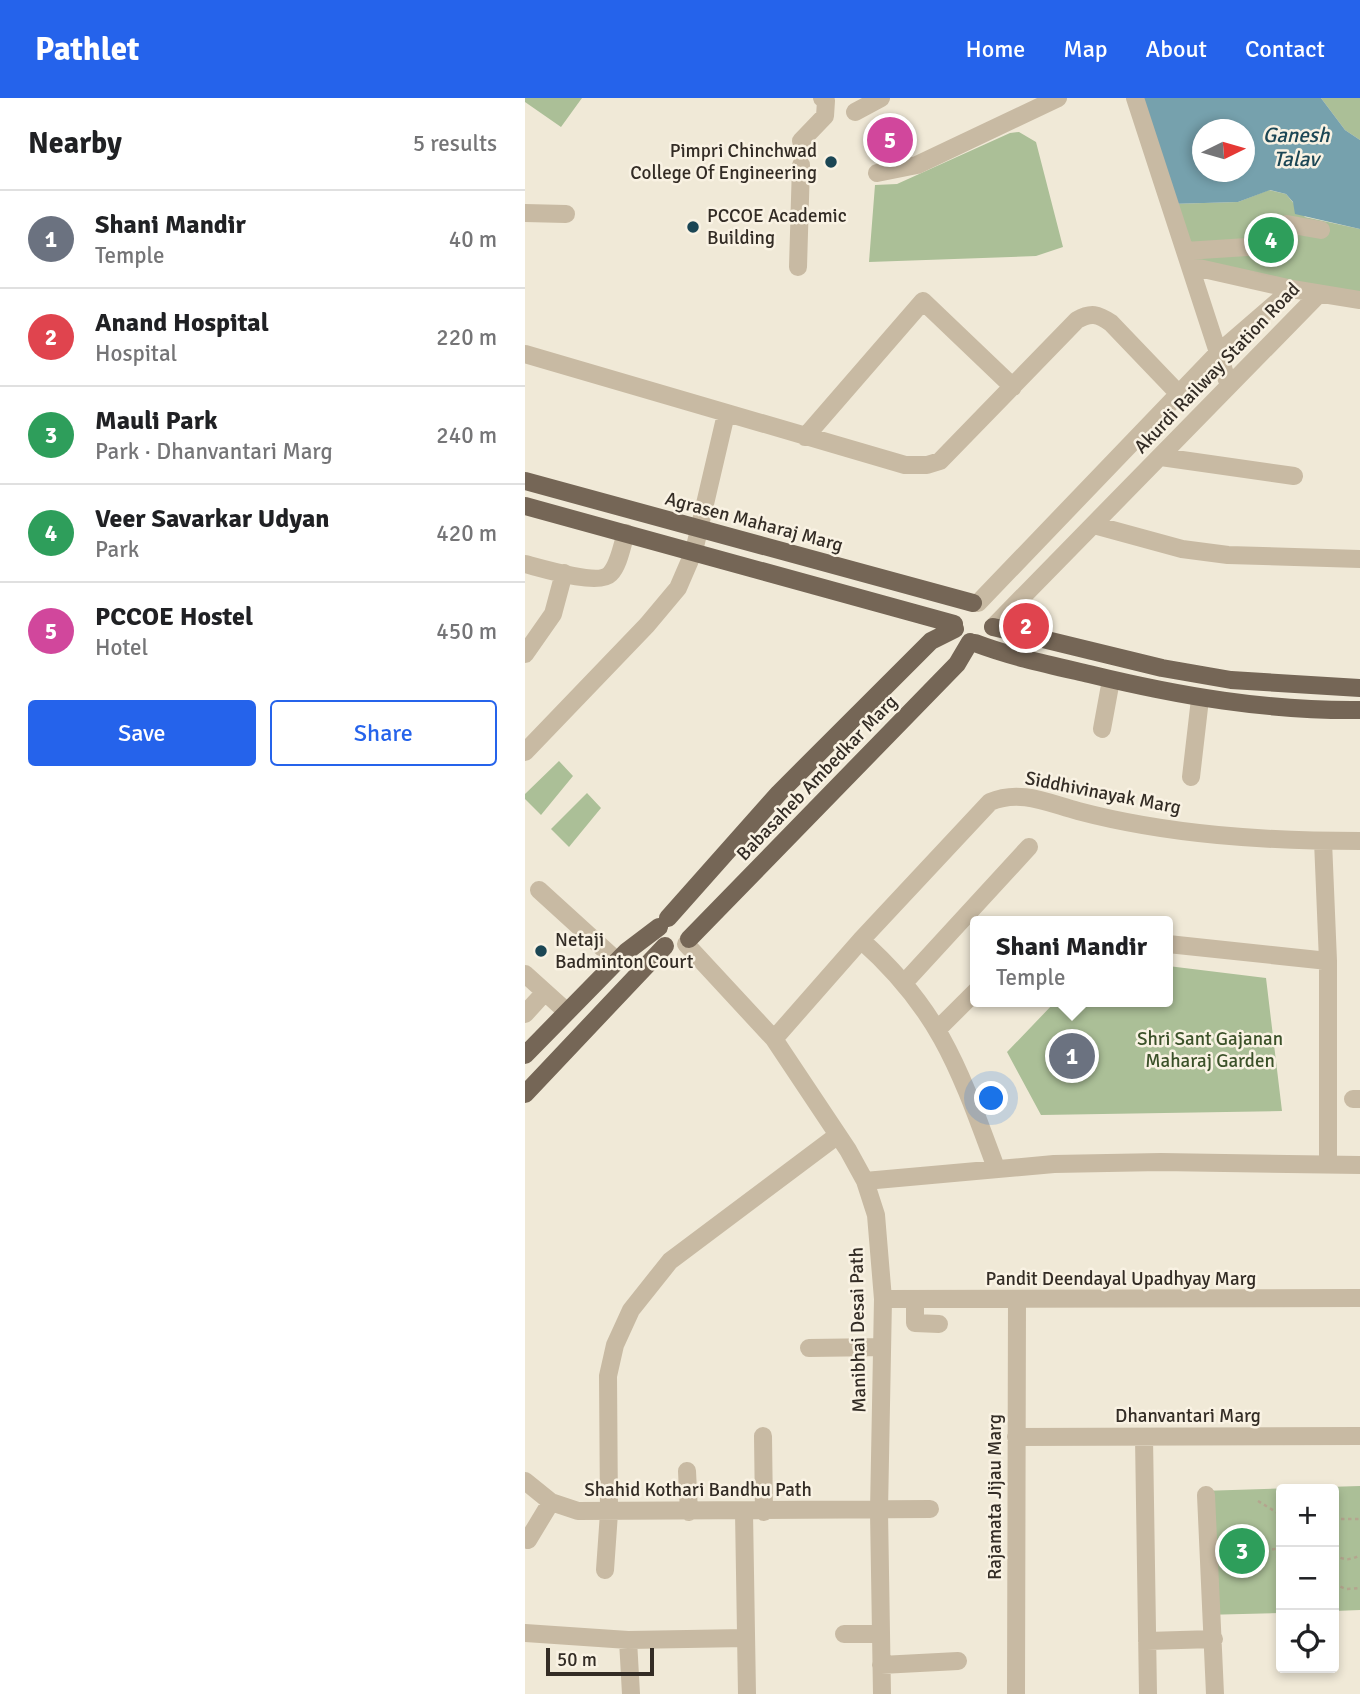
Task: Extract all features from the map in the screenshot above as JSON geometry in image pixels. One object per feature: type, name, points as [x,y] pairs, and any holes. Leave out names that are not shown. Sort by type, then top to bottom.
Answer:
[{"type":"main road","name":"Agrasen Maharaj Marg","points":[[525,481],[975,603]]},
{"type":"main road","points":[[525,506],[694,551],[954,626]]},
{"type":"main road","points":[[972,642],[989,636],[993,627],[991,612],[975,603],[959,609],[954,626],[960,638],[1005,654],[1111,680],[1229,704],[1360,710]]},
{"type":"main road","name":"Babasaheb Ambedkar Marg","points":[[525,1055],[617,961],[664,923],[788,783],[931,641],[954,626]]},
{"type":"main road","points":[[993,627],[1162,667],[1231,680],[1360,688]]},
{"type":"main road","name":"Babasaheb Ambedkar Marg","points":[[687,942],[957,664],[972,642]]},
{"type":"main road","points":[[677,917],[685,922],[690,930],[687,942],[677,949],[665,946],[659,939],[664,923],[677,917]]},
{"type":"main road","points":[[525,1094],[665,946]]},
{"type":"street","points":[[801,141],[825,116],[825,101],[822,98]]},
{"type":"street","points":[[855,112],[881,98]]},
{"type":"street","points":[[877,173],[917,165],[1058,98]]},
{"type":"street","points":[[1135,98],[1229,386]]},
{"type":"street","points":[[798,267],[801,165]]},
{"type":"street","points":[[525,213],[566,214]]},
{"type":"street","points":[[1187,259],[1263,246],[1287,224],[1321,230]]},
{"type":"street","points":[[1187,259],[1292,289]]},
{"type":"street","name":"Akurdi Railway Station Road","points":[[975,603],[1218,353],[1292,289],[1318,295]]},
{"type":"street","points":[[1318,295],[1360,300]]},
{"type":"street","name":"Akurdi Railway Station Road","points":[[993,627],[1318,295]]},
{"type":"street","points":[[805,437],[923,301],[1013,387]]},
{"type":"street","points":[[525,354],[905,465],[927,465],[940,461],[1077,320],[1087,314],[1100,315],[1111,323],[1179,394]]},
{"type":"street","points":[[525,752],[647,625],[678,588],[694,551],[726,414]]},
{"type":"street","points":[[1161,457],[1294,476]]},
{"type":"street","points":[[1094,525],[1182,549],[1228,555],[1360,559]]},
{"type":"street","points":[[525,564],[564,573],[606,577],[612,573],[626,533]]},
{"type":"street","points":[[525,654],[552,614],[564,573]]},
{"type":"street","points":[[1102,729],[1111,680]]},
{"type":"street","points":[[1191,777],[1200,699]]},
{"type":"street","name":"Siddhivinayak Marg","points":[[774,1039],[860,940],[990,803],[1001,798],[1026,796],[1097,816],[1191,832],[1360,841]]},
{"type":"street","points":[[1323,841],[1328,961],[1328,1164]]},
{"type":"street","points":[[904,983],[1029,847]]},
{"type":"street","points":[[539,890],[617,961]]},
{"type":"street","points":[[860,940],[904,983],[939,1028],[960,1070],[996,1168]]},
{"type":"street","name":"Manibhai Desai Path","points":[[687,942],[774,1039],[865,1181],[876,1215],[883,1299],[879,1511],[882,1694]]},
{"type":"street","points":[[1173,945],[1328,961]]},
{"type":"street","points":[[525,974],[566,1012]]},
{"type":"street","points":[[525,1014],[545,992]]},
{"type":"street","points":[[939,1028],[970,997]]},
{"type":"street","points":[[605,1570],[609,1513],[608,1376],[615,1346],[631,1310],[670,1261],[838,1135]]},
{"type":"street","points":[[865,1181],[996,1168],[1161,1162],[1360,1165]]},
{"type":"street","name":"Pandit Deendayal Upadhyay Marg","points":[[883,1299],[1017,1301],[1360,1298]]},
{"type":"street","points":[[915,1300],[915,1323],[939,1324]]},
{"type":"street","name":"Rajamata Jijau Marg","points":[[1016,1694],[1017,1301]]},
{"type":"street","points":[[809,1348],[882,1347]]},
{"type":"street","points":[[763,1436],[764,1512]]},
{"type":"street","name":"Dhanvantari Marg","points":[[1016,1437],[1360,1436]]},
{"type":"street","points":[[1144,1438],[1148,1694]]},
{"type":"street","points":[[687,1471],[689,1512]]},
{"type":"street","name":"Shahid Kothari Bandhu Path","points":[[525,1481],[551,1502],[578,1511],[609,1513],[930,1509]]},
{"type":"street","points":[[1206,1494],[1215,1694]]},
{"type":"street","points":[[528,1540],[551,1502]]},
{"type":"street","points":[[744,1512],[747,1694]]},
{"type":"street","points":[[525,1633],[628,1640],[746,1638]]},
{"type":"street","points":[[844,1633],[881,1633]]},
{"type":"street","points":[[1147,1641],[1214,1639]]},
{"type":"street","points":[[628,1640],[631,1694]]},
{"type":"street","points":[[881,1665],[958,1661]]},
{"type":"path","points":[[1258,1501],[1276,1512]]},
{"type":"path","points":[[1339,1519],[1360,1519]]},
{"type":"path","points":[[1209,1550],[1276,1549]]},
{"type":"path","points":[[1339,1558],[1353,1559],[1360,1555]]},
{"type":"path","points":[[1339,1586],[1346,1589],[1360,1588]]},
{"type":"green space","points":[[525,98],[582,98],[561,127],[525,102]]},
{"type":"green space","points":[[1321,98],[1360,98],[1360,140],[1345,130]]},
{"type":"green space","points":[[1019,132],[1036,142],[1063,247],[1036,256],[869,262],[875,185],[897,184],[1010,133]]},
{"type":"green space","points":[[1269,190],[1286,194],[1305,217],[1360,229],[1360,297],[1189,265],[1170,204],[1238,202]]},
{"type":"green space","points":[[559,761],[573,776],[541,815],[525,799],[525,794]]},
{"type":"green space","points":[[587,793],[601,808],[569,847],[551,829]]},
{"type":"green space","name":"Shri Sant Gajanan Maharaj Garden","points":[[1173,967],[1266,978],[1282,1111],[1041,1115],[1007,1052],[1050,1007],[1173,1007]]},
{"type":"green space","points":[[1360,1486],[1360,1610],[1339,1611],[1339,1487]]},
{"type":"green space","points":[[1276,1489],[1276,1613],[1203,1615],[1201,1491]]},
{"type":"water","name":"Ganesh Talav","points":[[1136,98],[1321,98],[1345,130],[1360,140],[1360,229],[1295,214],[1293,202],[1286,194],[1270,190],[1238,202],[1170,204]]},
{"type":"place","name":"PCCOE Hostel","points":[[890,140]]},
{"type":"place","name":"Pimpri Chinchwad College Of Engineering","points":[[831,162]]},
{"type":"place","name":"PCCOE Academic Building","points":[[693,227]]},
{"type":"place","name":"Veer Savarkar Udyan","points":[[1271,240]]},
{"type":"place","name":"Anand Hospital","points":[[1026,626]]},
{"type":"place","name":"Netaji Badminton Court","points":[[541,951]]},
{"type":"place","name":"Shani Mandir","points":[[1072,1056]]},
{"type":"place","name":"Mauli Park","points":[[1242,1551]]}]
